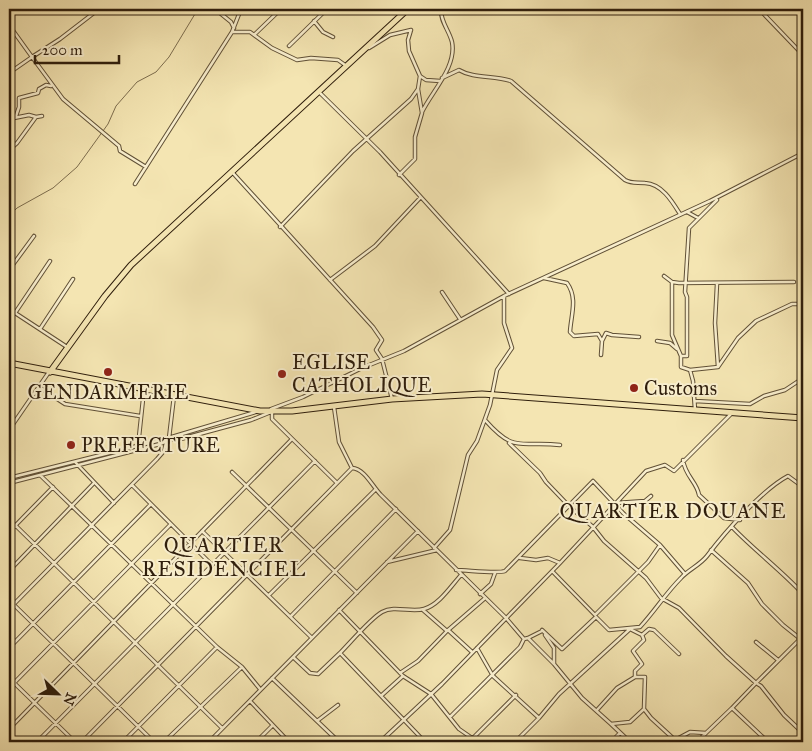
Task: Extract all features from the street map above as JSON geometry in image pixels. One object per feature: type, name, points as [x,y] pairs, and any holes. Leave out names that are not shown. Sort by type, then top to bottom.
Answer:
[{"type":"highway","points":[[50,372],[67,347],[131,265],[345,65],[408,9]]},
{"type":"highway","points":[[9,363],[174,396],[272,412],[334,407],[392,398],[492,394],[803,418]]},
{"type":"street","points":[[90,15],[91,9]]},
{"type":"street","points":[[9,73],[60,39],[99,9]]},
{"type":"street","points":[[215,9],[225,16],[234,28]]},
{"type":"street","points":[[135,184],[232,32],[241,9]]},
{"type":"street","points":[[254,35],[281,9]]},
{"type":"street","points":[[319,16],[320,9]]},
{"type":"street","points":[[289,46],[327,9]]},
{"type":"street","points":[[399,175],[415,159],[415,137],[422,113],[449,66],[452,42],[440,15],[441,9]]},
{"type":"street","points":[[759,9],[803,55]]},
{"type":"street","points":[[314,21],[323,32],[333,36]]},
{"type":"street","points":[[9,25],[53,86],[76,110],[119,146],[120,151],[146,167]]},
{"type":"street","points":[[232,32],[245,30],[272,48],[297,60],[311,58],[338,60],[345,65]]},
{"type":"street","points":[[364,49],[390,35],[411,30],[408,35],[409,50],[420,76],[418,89],[422,113]]},
{"type":"street","points":[[420,76],[426,80],[441,79],[459,70],[468,75],[490,76],[511,81],[625,180],[632,183],[648,183],[662,190],[680,214]]},
{"type":"street","points":[[16,116],[19,98],[38,93],[46,85],[53,86]]},
{"type":"street","points":[[280,227],[366,138],[411,99],[418,89]]},
{"type":"street","points":[[318,91],[366,138],[510,294]]},
{"type":"street","points":[[9,119],[16,116],[42,116]]},
{"type":"street","points":[[9,150],[17,143],[36,117]]},
{"type":"street","points":[[9,478],[169,438],[303,397],[414,346],[504,296],[719,197],[803,153]]},
{"type":"street","points":[[231,171],[280,227],[356,306],[382,340],[376,350],[382,360],[392,398]]},
{"type":"street","points":[[681,356],[687,356],[685,292],[688,283],[686,263],[689,230],[719,197]]},
{"type":"street","points":[[330,280],[375,246],[420,198]]},
{"type":"street","points":[[687,212],[698,218]]},
{"type":"street","points":[[9,270],[34,236]]},
{"type":"street","points":[[15,313],[50,261]]},
{"type":"street","points":[[664,276],[672,282],[688,283],[794,282]]},
{"type":"street","points":[[544,278],[568,283],[572,290],[574,302],[570,332],[574,336],[598,334],[602,341]]},
{"type":"street","points":[[40,329],[73,279]]},
{"type":"street","points":[[672,282],[672,335],[681,356],[681,367],[690,370],[718,367],[738,338],[756,321],[792,304],[803,304]]},
{"type":"street","points":[[717,283],[718,367]]},
{"type":"street","points":[[442,292],[460,319]]},
{"type":"street","points":[[387,562],[435,549],[450,530],[468,455],[477,441],[492,394],[497,370],[512,348],[504,323],[504,296]]},
{"type":"street","points":[[9,309],[67,347]]},
{"type":"street","points":[[601,355],[602,341],[606,333],[639,337]]},
{"type":"street","points":[[657,342],[670,343],[679,352]]},
{"type":"street","points":[[690,370],[695,410]]},
{"type":"street","points":[[9,430],[50,372]]},
{"type":"street","points":[[695,401],[750,404],[764,396],[785,390],[803,378]]},
{"type":"street","points":[[39,387],[65,404],[140,416]]},
{"type":"street","points":[[138,446],[144,390]]},
{"type":"street","points":[[169,438],[174,396]]},
{"type":"street","points":[[334,407],[339,442],[352,468],[359,470],[435,549],[506,618],[524,639]]},
{"type":"street","points":[[9,483],[166,443],[171,439],[177,440],[251,420],[272,412],[272,419],[337,483]]},
{"type":"street","points":[[380,742],[403,718],[431,694],[552,572],[646,471],[665,465],[674,470],[733,413]]},
{"type":"street","points":[[484,420],[540,473],[546,482],[593,527],[604,541],[638,570],[661,598],[679,608],[733,663],[756,683],[803,734]]},
{"type":"street","points":[[13,605],[162,454],[166,443],[165,439]]},
{"type":"street","points":[[9,729],[292,439]]},
{"type":"street","points":[[509,443],[560,445]]},
{"type":"street","points":[[683,460],[684,470],[698,489],[699,495],[724,518],[740,520]]},
{"type":"street","points":[[37,742],[315,461]]},
{"type":"street","points":[[75,462],[114,503]]},
{"type":"street","points":[[82,742],[352,468]]},
{"type":"street","points":[[232,472],[315,550],[357,593]]},
{"type":"street","points":[[40,475],[217,646],[242,667],[260,689]]},
{"type":"street","points":[[542,630],[562,649],[596,617],[609,630],[640,627],[656,611],[661,598],[685,574],[706,557],[732,527],[776,483],[788,476],[803,487]]},
{"type":"street","points":[[456,570],[482,570],[495,573],[505,571],[593,481],[614,504],[660,545],[685,574]]},
{"type":"street","points":[[9,571],[94,483]]},
{"type":"street","points":[[132,485],[212,565]]},
{"type":"street","points":[[9,532],[53,486]]},
{"type":"street","points":[[269,595],[376,489]]},
{"type":"street","points":[[614,504],[645,500],[651,496]]},
{"type":"street","points":[[9,648],[151,504]]},
{"type":"street","points":[[290,616],[336,571],[347,556],[357,550],[396,509]]},
{"type":"street","points":[[9,688],[171,524]]},
{"type":"street","points":[[15,525],[222,728]]},
{"type":"street","points":[[732,527],[754,551],[777,567],[803,594]]},
{"type":"street","points":[[209,742],[418,530]]},
{"type":"street","points":[[202,532],[248,574],[312,638]]},
{"type":"street","points":[[552,572],[595,615],[648,562],[660,545]]},
{"type":"street","points":[[697,742],[778,660],[802,639],[783,625],[762,604],[748,583],[711,550]]},
{"type":"street","points":[[518,558],[548,558],[560,563]]},
{"type":"street","points":[[480,594],[491,584],[495,573]]},
{"type":"street","points":[[422,610],[436,602],[461,575]]},
{"type":"street","points":[[400,673],[418,661],[448,630],[484,598]]},
{"type":"street","points":[[9,600],[154,742]]},
{"type":"street","points":[[293,657],[310,672],[318,674],[382,612],[400,608],[422,610],[472,652]]},
{"type":"street","points":[[339,610],[403,676],[431,694],[459,729],[472,738]]},
{"type":"street","points":[[630,629],[642,635],[644,640],[633,652],[642,664],[635,671],[635,677]]},
{"type":"street","points":[[515,742],[559,694],[630,629]]},
{"type":"street","points":[[642,635],[649,629],[654,630],[679,654]]},
{"type":"street","points":[[450,717],[493,676],[520,647],[524,639],[542,630]]},
{"type":"street","points":[[542,630],[554,648],[554,664]]},
{"type":"street","points":[[528,638],[554,664],[582,698],[630,742]]},
{"type":"street","points":[[756,642],[778,660]]},
{"type":"street","points":[[124,742],[217,646]]},
{"type":"street","points":[[477,648],[493,676],[539,718]]},
{"type":"street","points":[[340,653],[382,695],[421,740],[425,742]]},
{"type":"street","points":[[164,742],[242,667]]},
{"type":"street","points":[[382,695],[403,676]]},
{"type":"street","points":[[597,710],[617,688],[635,677],[645,678],[644,708],[651,718],[674,740],[690,732],[706,733]]},
{"type":"street","points":[[9,678],[75,742]]},
{"type":"street","points":[[272,678],[339,742]]},
{"type":"street","points":[[469,742],[516,695]]},
{"type":"street","points":[[250,701],[288,742]]},
{"type":"street","points":[[317,721],[338,705]]},
{"type":"street","points":[[611,724],[630,722],[644,708]]},
{"type":"street","points":[[732,708],[768,742]]},
{"type":"street","points":[[256,742],[272,726]]},
{"type":"street","points":[[611,742],[620,733]]},
{"type":"waterway","points":[[9,216],[17,208],[53,188],[77,167],[108,124],[116,106],[137,82],[156,72],[169,57],[198,9]]},
{"type":"place","name":"GENDARMERIE","points":[[108,372]]},
{"type":"place","name":"EGLISE CATHOLIQUE","points":[[282,374]]},
{"type":"place","name":"Customs","points":[[634,388]]},
{"type":"place","name":"PREFECTURE","points":[[71,445]]},
{"type":"district","name":"QUARTIER DOUANE","points":[[673,511]]},
{"type":"district","name":"QUARTIER RESIDENCIEL","points":[[224,557]]}]
